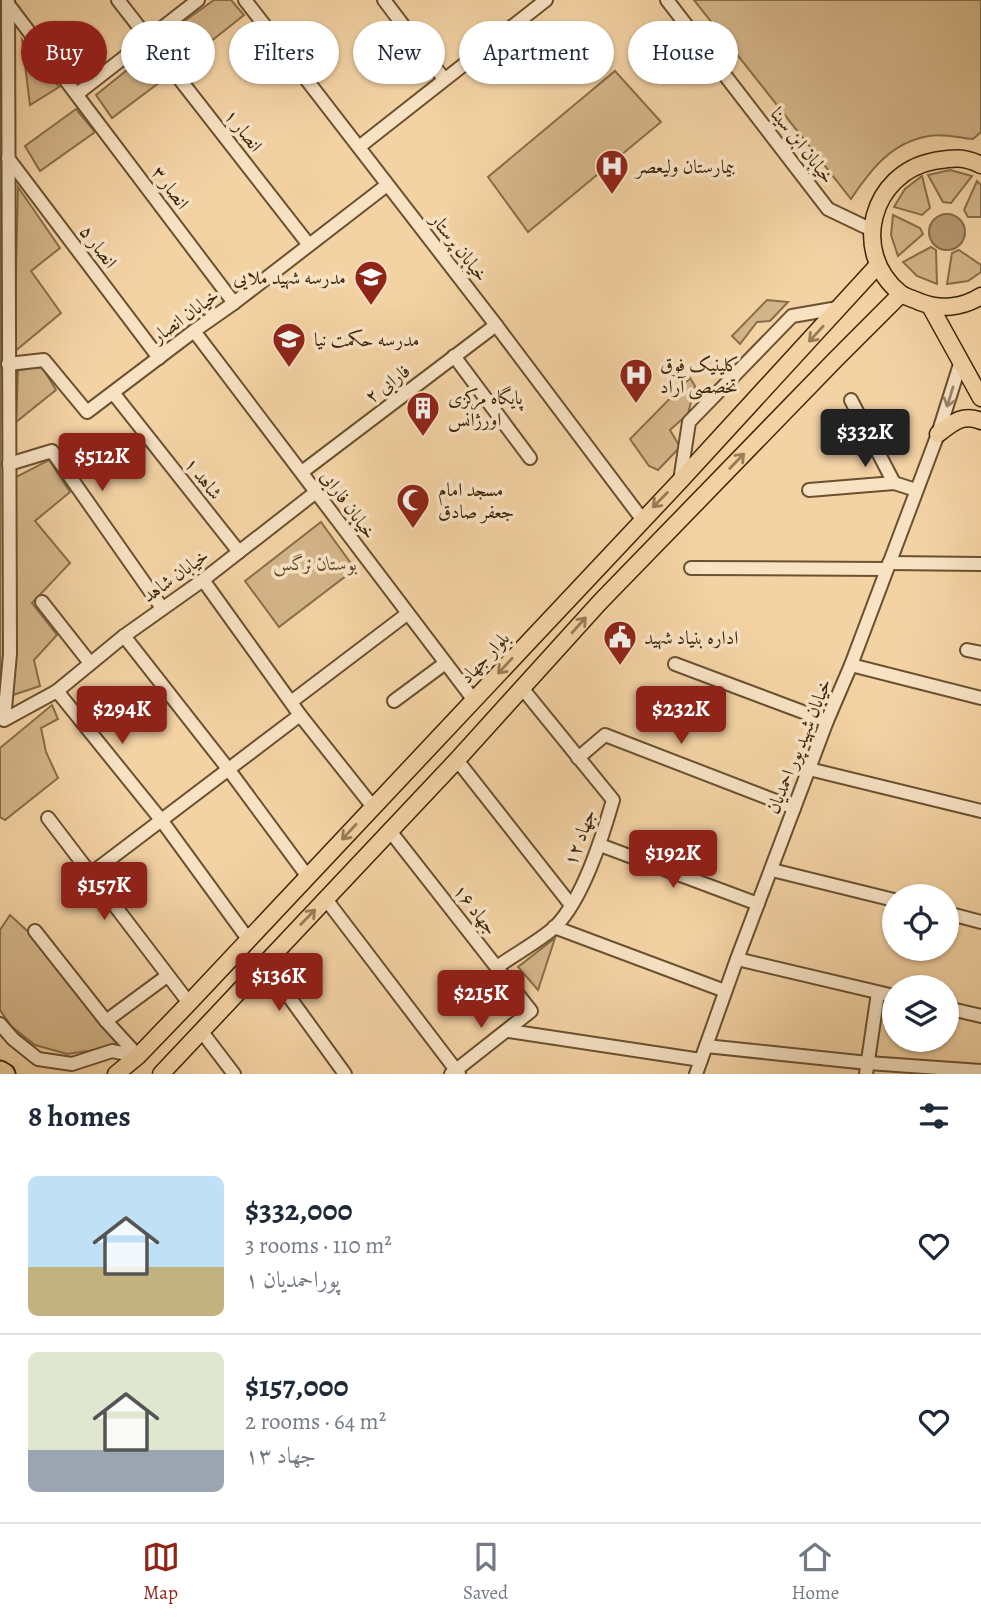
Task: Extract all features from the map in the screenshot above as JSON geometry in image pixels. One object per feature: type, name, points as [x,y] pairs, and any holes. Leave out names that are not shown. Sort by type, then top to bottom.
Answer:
[{"type":"highway","points":[[0,1071],[5,1074]]},
{"type":"main road","points":[[981,148],[966,158],[919,164],[903,173],[886,189],[876,208],[872,230],[878,265],[901,294],[930,306],[948,308],[973,302],[981,296]]},
{"type":"main road","points":[[966,158],[981,165]]},
{"type":"main road","name":"بلوار جهاد","points":[[116,1074],[138,1056],[308,877],[680,481],[878,265]]},
{"type":"main road","points":[[161,1074],[457,760],[600,602],[901,294]]},
{"type":"main road","points":[[930,306],[981,398]]},
{"type":"main road","points":[[938,434],[960,418],[981,421]]},
{"type":"main road","points":[[583,583],[600,602]]},
{"type":"street","name":"انصار ۱","points":[[118,0],[135,21]]},
{"type":"street","points":[[172,21],[198,0]]},
{"type":"street","name":"خیابان پرستار","points":[[244,0],[496,325],[642,519]]},
{"type":"street","points":[[384,0],[400,21]]},
{"type":"street","points":[[522,0],[531,12]]},
{"type":"street","points":[[445,78],[546,0]]},
{"type":"street","name":"خیابان ابن سینا","points":[[667,0],[828,209],[872,230]]},
{"type":"street","points":[[8,2],[9,464],[52,451],[162,608]]},
{"type":"street","name":"انصار ۳","points":[[8,2],[234,303]]},
{"type":"street","points":[[77,94],[121,60]]},
{"type":"street","name":"انصار ۱","points":[[184,84],[309,245]]},
{"type":"street","points":[[359,148],[438,84]]},
{"type":"street","name":"انصار ۵","points":[[8,158],[159,358]]},
{"type":"street","name":"خیابان انصار","points":[[8,364],[44,360],[87,412],[387,185]]},
{"type":"street","points":[[680,481],[689,422],[792,316],[838,308]]},
{"type":"street","name":"فارابی ۲","points":[[302,472],[496,325]]},
{"type":"street","name":"خیابان فارابی","points":[[194,331],[473,699]]},
{"type":"street","points":[[454,356],[530,458]]},
{"type":"street","name":"خیابان شهید پور احمدیان","points":[[696,1074],[794,808],[938,434],[961,360]]},
{"type":"street","name":"شاهد ۱","points":[[114,394],[239,552]]},
{"type":"street","points":[[851,400],[894,483]]},
{"type":"street","name":"خیابان شاهد","points":[[9,464],[10,653],[4,720],[57,691],[124,636],[203,580],[316,492]]},
{"type":"street","points":[[809,490],[894,483],[916,490]]},
{"type":"street","points":[[691,568],[977,564]]},
{"type":"street","points":[[203,580],[290,702],[373,807]]},
{"type":"street","points":[[42,602],[90,663]]},
{"type":"street","points":[[290,702],[407,614]]},
{"type":"street","points":[[124,636],[229,770],[308,877]]},
{"type":"street","points":[[967,650],[981,653]]},
{"type":"street","points":[[394,701],[444,664]]},
{"type":"street","points":[[675,664],[827,721]]},
{"type":"street","points":[[851,665],[981,698]]},
{"type":"street","name":"جهاد ۱۲","points":[[497,967],[554,927],[571,905],[600,845],[613,800],[522,688]]},
{"type":"street","points":[[57,691],[162,821],[248,939]]},
{"type":"street","points":[[89,875],[300,715]]},
{"type":"street","points":[[578,758],[605,735],[794,808]]},
{"type":"street","points":[[457,760],[571,905]]},
{"type":"street","points":[[809,769],[981,811]]},
{"type":"street","points":[[48,818],[189,1003]]},
{"type":"street","name":"جهاد ۱۶","points":[[390,831],[531,1011],[509,1031]]},
{"type":"street","points":[[600,845],[758,904]]},
{"type":"street","points":[[772,870],[882,897]]},
{"type":"street","points":[[325,898],[455,1073],[509,1031],[701,1060]]},
{"type":"street","points":[[959,916],[981,922]]},
{"type":"street","points":[[554,927],[725,991]]},
{"type":"street","points":[[35,931],[106,1021],[138,1056]]},
{"type":"street","points":[[737,959],[882,994]]},
{"type":"street","points":[[266,965],[345,1074]]},
{"type":"street","points":[[106,1021],[167,976]]},
{"type":"street","points":[[867,1068],[878,993]]},
{"type":"street","points":[[959,1011],[981,1016]]},
{"type":"street","points":[[0,1024],[13,1039],[38,1059],[72,1064],[112,1051],[138,1056]]},
{"type":"street","points":[[202,1032],[234,1074]]},
{"type":"street","points":[[706,1046],[867,1068],[981,1071]]},
{"type":"green space","points":[[0,0],[8,0],[8,654],[0,721]]},
{"type":"green space","points":[[214,0],[231,0],[244,15],[236,21],[229,21],[229,27],[215,38],[215,21],[185,21]]},
{"type":"green space","points":[[694,0],[981,0],[981,132],[973,139],[934,135],[904,144],[875,167],[851,199],[738,56],[738,21],[711,21]]},
{"type":"green space","points":[[614,72],[661,122],[528,232],[488,177],[599,84],[614,84]]},
{"type":"green space","points":[[121,75],[121,84],[157,84],[112,118],[96,95]]},
{"type":"green space","points":[[27,84],[57,84],[59,87],[30,105]]},
{"type":"green space","points":[[76,109],[95,132],[40,171],[25,146]]},
{"type":"green space","points":[[950,170],[972,176],[951,203],[943,202],[928,175]]},
{"type":"green space","points":[[922,176],[930,208],[922,215],[894,207],[905,189]]},
{"type":"green space","points":[[977,181],[981,185],[981,217],[968,217],[964,210]]},
{"type":"green space","points":[[18,187],[60,248],[31,271],[61,313],[14,352]]},
{"type":"green space","points":[[893,215],[920,228],[923,234],[898,256],[891,235]]},
{"type":"green space","points":[[931,247],[936,250],[937,284],[917,276],[903,262]]},
{"type":"green space","points":[[959,250],[981,265],[981,272],[968,281],[947,284],[952,253]]},
{"type":"green space","points":[[767,300],[788,302],[770,321],[757,322],[740,344],[732,336]]},
{"type":"green space","points":[[42,367],[56,390],[16,422],[18,370]]},
{"type":"green space","points":[[690,378],[695,386],[688,414],[670,430],[680,447],[658,470],[649,466],[630,439]]},
{"type":"green space","points":[[49,460],[70,492],[35,521],[70,563],[32,603],[57,635],[34,660],[40,686],[13,695],[16,477]]},
{"type":"green space","name":"بوستان نرگس","points":[[321,522],[355,569],[279,627],[245,581]]},
{"type":"green space","points":[[52,705],[58,719],[41,728],[46,752],[58,778],[5,820],[0,817],[0,748]]},
{"type":"green space","points":[[10,915],[35,938],[117,1044],[67,1054],[35,1045],[11,1026],[0,1010],[0,930]]},
{"type":"green space","points":[[555,938],[538,990],[518,967]]},
{"type":"shaded area","points":[[947,214],[959,220],[965,232],[959,244],[947,250],[935,244],[929,232],[935,220]]},
{"type":"place","name":"بیمارستان ولیعصر","points":[[612,196]]},
{"type":"place","name":"مدرسه شهید ملایی","points":[[371,307]]},
{"type":"place","name":"مدرسه حکمت نیا","points":[[289,369]]},
{"type":"place","name":"کلینیک فوق تخصصی آراد","points":[[636,405]]},
{"type":"place","name":"پایگاه مرکزی اورژانس","points":[[423,438]]},
{"type":"place","name":"مسجد امام جعفر صادق","points":[[413,530]]},
{"type":"place","name":"اداره بنیاد شهید","points":[[620,667]]}]
